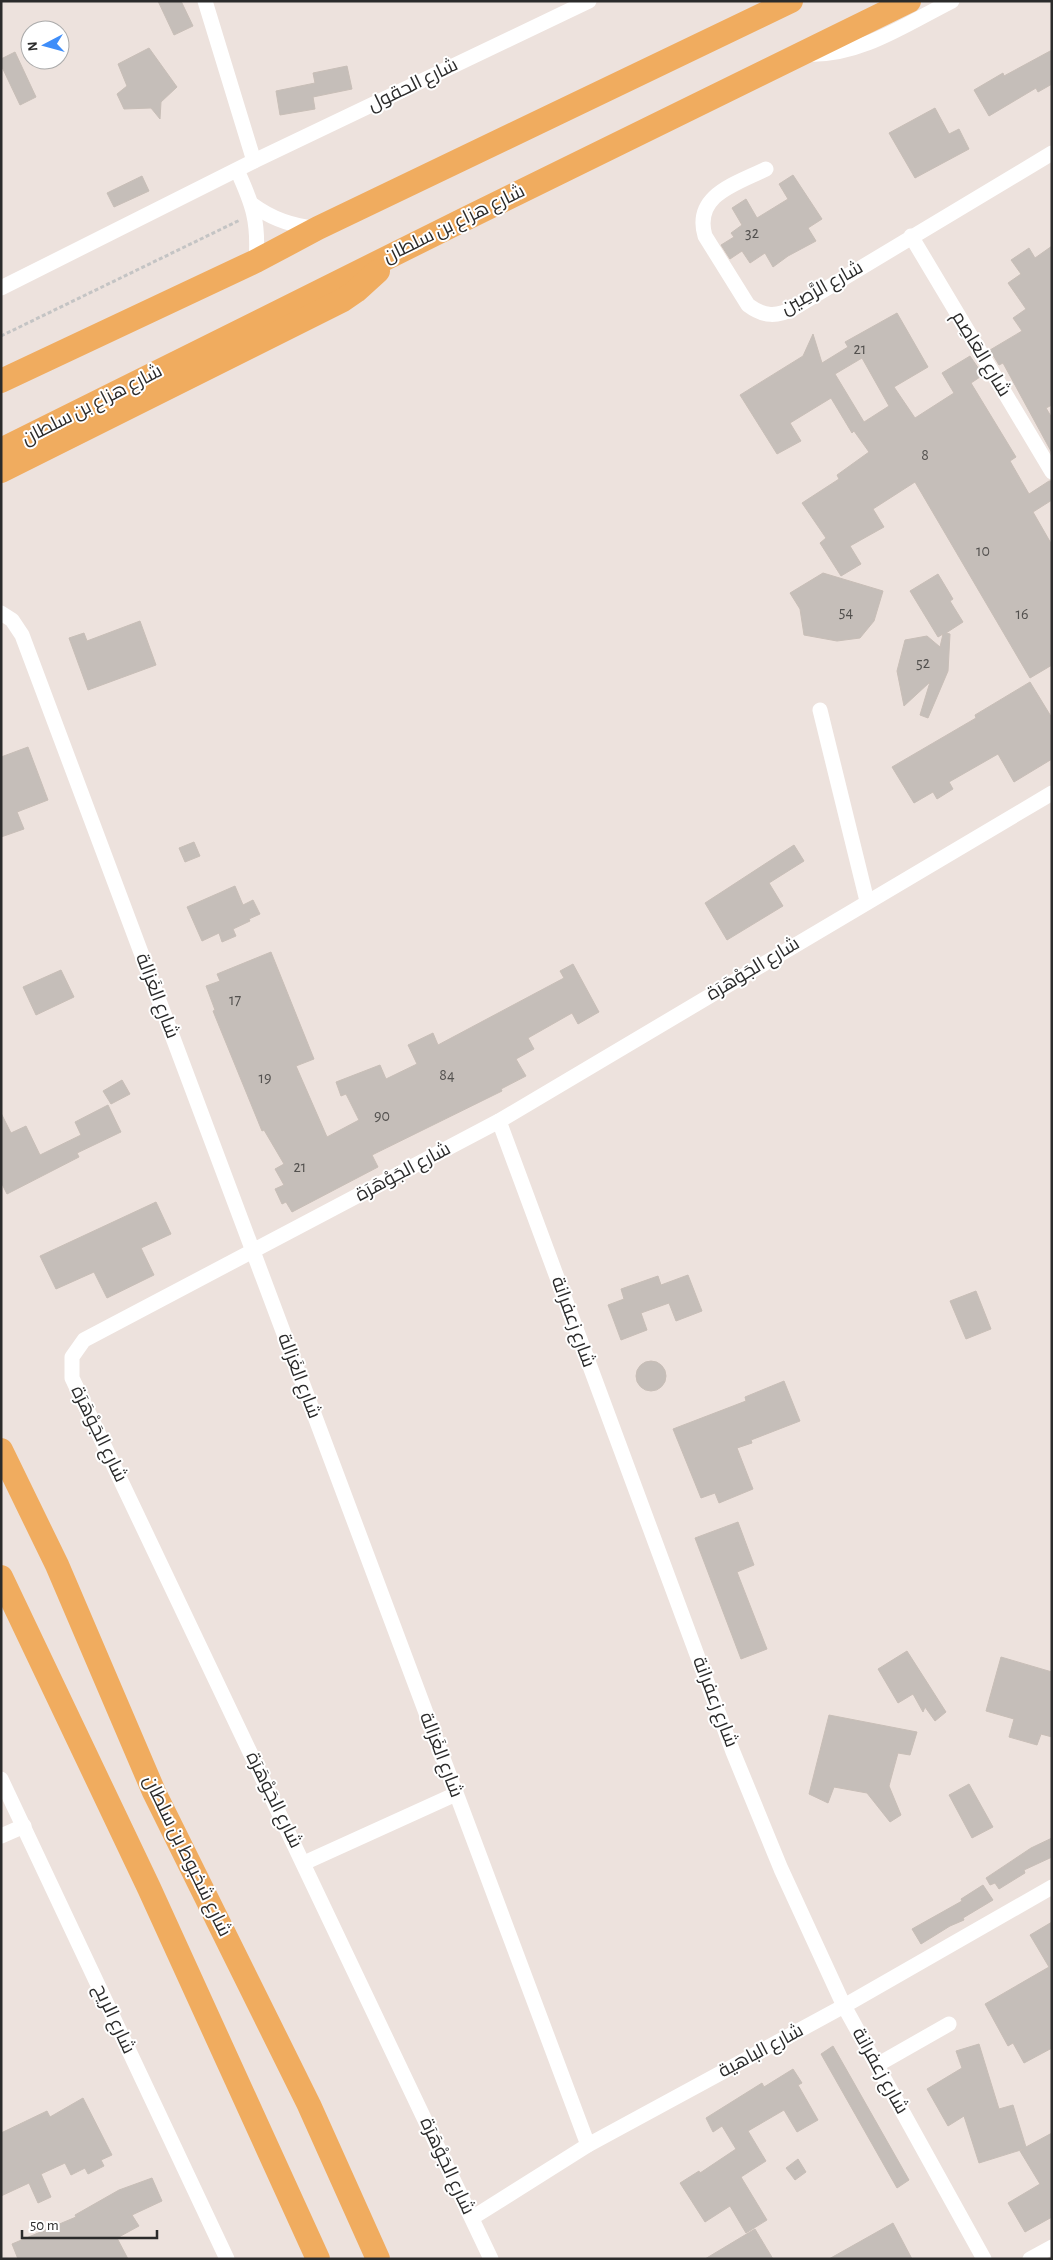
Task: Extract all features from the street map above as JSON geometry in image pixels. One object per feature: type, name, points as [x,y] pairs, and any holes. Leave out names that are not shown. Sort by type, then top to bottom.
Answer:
[{"type":"main road","points":[[7,380],[256,262],[318,228],[791,1]]},
{"type":"main road","name":"شارع هزاع بن سلطان","points":[[1,450],[909,1]]},
{"type":"main road","points":[[1,472],[343,300],[369,280],[390,256]]},
{"type":"main road","name":"شارع شخبوط بن سلطان","points":[[1,1450],[57,1565],[154,1792],[309,2105],[378,2259]]},
{"type":"main road","points":[[1,1577],[153,1897],[318,2259]]},
{"type":"street","points":[[205,1],[254,161]]},
{"type":"street","name":"شارع الحقول","points":[[1,288],[254,161],[589,1]]},
{"type":"street","points":[[799,54],[818,55],[854,49],[952,1]]},
{"type":"street","name":"شارع الرَّصِين","points":[[766,169],[715,196],[707,204],[703,214],[702,226],[705,236],[744,300],[758,312],[770,315],[783,314],[1052,153]]},
{"type":"street","points":[[237,170],[254,208],[257,238],[256,262]]},
{"type":"street","points":[[254,208],[283,222],[318,228]]},
{"type":"street","name":"شارع العَاصِم","points":[[911,236],[1052,472]]},
{"type":"street","name":"شارع الغَزالة","points":[[1,614],[12,620],[22,635],[588,2145]]},
{"type":"street","points":[[820,710],[867,901]]},
{"type":"street","name":"شارع الجَوْهَرَة","points":[[491,2259],[72,1378],[71,1368],[75,1353],[84,1340],[499,1121],[1052,793]]},
{"type":"street","name":"شارع زعفرانة","points":[[499,1121],[740,1770],[789,1887],[844,2006],[984,2259]]},
{"type":"street","name":"شارع الريح","points":[[1,1779],[227,2259]]},
{"type":"street","points":[[304,1863],[456,1794]]},
{"type":"street","points":[[1,1836],[24,1826]]},
{"type":"street","name":"شارع الباهية","points":[[472,2218],[588,2145],[844,2006],[1052,1887]]},
{"type":"street","points":[[877,2064],[950,2024]]},
{"type":"street","points":[[1030,2259],[1052,2247]]},
{"type":"path","points":[[1,336],[254,208]]},
{"type":"building","points":[[158,1],[181,1],[193,26],[174,35]]},
{"type":"building","points":[[149,48],[177,87],[161,102],[160,119],[151,108],[124,109],[117,94],[127,86],[118,64]]},
{"type":"building","points":[[1052,50],[1052,84],[1038,92],[1036,88],[989,116],[974,90],[1003,73],[1004,76]]},
{"type":"building","points":[[15,52],[20,63],[20,70],[23,70],[36,97],[20,105],[1,65],[1,59]]},
{"type":"building","points":[[347,66],[352,89],[313,97],[315,109],[280,115],[276,91],[315,83],[313,73]]},
{"type":"building","points":[[935,108],[949,134],[959,129],[969,149],[915,178],[889,133]]},
{"type":"building","points":[[793,175],[822,219],[808,228],[816,241],[788,256],[773,267],[765,253],[750,263],[742,251],[730,259],[721,245],[734,237],[731,233],[742,225],[732,208],[746,199],[757,218],[788,199],[779,184]]},
{"type":"building","points":[[142,176],[149,191],[114,207],[107,193]]},
{"type":"building","points":[[1052,246],[1052,405],[1046,408],[1052,418],[1052,453],[1003,363],[999,365],[990,350],[1022,331],[1013,318],[1026,309],[1008,283],[1021,274],[1011,260],[1029,248],[1035,258]]},
{"type":"building","points":[[897,313],[928,367],[894,387],[915,418],[954,393],[942,373],[970,356],[983,375],[971,383],[1016,457],[1010,461],[1029,494],[1052,481],[1052,500],[1033,512],[1052,545],[1052,665],[1030,678],[915,482],[873,509],[884,527],[850,546],[861,564],[841,576],[820,543],[826,538],[802,503],[839,479],[837,475],[869,452],[854,431],[852,433],[831,398],[790,423],[801,441],[777,454],[740,395],[803,356],[813,334],[822,363],[848,347],[845,342]],"holes":[[[862,358],[889,406],[864,422],[835,374]]]},
{"type":"building","points":[[823,573],[883,591],[874,621],[860,638],[837,641],[804,635],[800,609],[790,593]]},
{"type":"building","points":[[938,574],[953,599],[950,601],[963,622],[946,633],[950,634],[948,671],[928,718],[920,715],[930,682],[904,706],[897,671],[905,640],[927,636],[940,647],[943,634],[938,637],[910,591]]},
{"type":"building","points":[[140,621],[156,665],[88,690],[69,638],[84,633],[87,641]]},
{"type":"building","points":[[1030,682],[1052,718],[1052,759],[1014,782],[998,754],[949,782],[953,789],[937,799],[933,792],[914,803],[892,767],[976,718],[975,715]]},
{"type":"building","points":[[28,747],[48,800],[17,812],[24,829],[1,837],[1,757]]},
{"type":"building","points":[[194,842],[200,856],[185,862],[179,848]]},
{"type":"building","points":[[794,845],[804,861],[769,883],[783,906],[727,940],[705,903]]},
{"type":"building","points":[[235,886],[243,905],[253,900],[260,914],[233,929],[236,936],[222,942],[219,933],[202,941],[187,907]]},
{"type":"building","points":[[271,952],[314,1059],[296,1066],[327,1137],[359,1120],[346,1094],[341,1096],[336,1082],[380,1065],[386,1079],[417,1064],[408,1045],[433,1033],[438,1045],[564,978],[560,971],[573,964],[599,1012],[578,1024],[572,1013],[528,1038],[534,1049],[516,1059],[526,1076],[501,1089],[502,1091],[372,1155],[378,1167],[292,1212],[286,1202],[282,1204],[275,1189],[284,1185],[275,1169],[284,1164],[264,1130],[262,1131],[213,1011],[215,1010],[206,986],[220,981],[217,974]]},
{"type":"building","points":[[61,970],[74,997],[36,1015],[23,987]]},
{"type":"building","points":[[122,1080],[130,1094],[111,1104],[103,1091]]},
{"type":"building","points":[[108,1105],[121,1132],[77,1153],[79,1157],[7,1194],[1,1182],[1,1113],[11,1133],[26,1126],[40,1155],[81,1135],[75,1122]]},
{"type":"building","points":[[156,1202],[171,1234],[141,1248],[154,1275],[107,1298],[94,1272],[56,1289],[40,1256]]},
{"type":"building","points":[[688,1275],[702,1311],[676,1321],[669,1303],[641,1313],[647,1330],[621,1340],[608,1305],[624,1299],[621,1289],[658,1276],[661,1285]]},
{"type":"building","points":[[976,1291],[991,1329],[966,1339],[950,1301]]},
{"type":"building","points":[[651,1361],[657,1362],[665,1370],[665,1382],[657,1390],[651,1391],[645,1390],[637,1382],[636,1376],[637,1370],[645,1362]]},
{"type":"building","points":[[784,1381],[800,1421],[751,1440],[752,1443],[737,1448],[753,1489],[719,1503],[715,1493],[701,1498],[673,1429],[746,1401],[745,1397]]},
{"type":"building","points":[[738,1522],[754,1565],[737,1572],[767,1649],[741,1659],[695,1538]]},
{"type":"building","points":[[907,1651],[946,1712],[935,1721],[925,1707],[923,1712],[913,1694],[898,1703],[878,1669]]},
{"type":"building","points":[[1001,1657],[1052,1672],[1052,1737],[1041,1734],[1037,1745],[1009,1737],[1014,1719],[986,1711]]},
{"type":"building","points":[[829,1715],[917,1732],[910,1755],[898,1753],[889,1786],[901,1815],[890,1822],[867,1793],[834,1787],[828,1803],[809,1794]]},
{"type":"building","points":[[969,1784],[993,1827],[972,1838],[949,1795]]},
{"type":"building","points":[[1052,1838],[1052,1857],[1024,1870],[1025,1873],[999,1889],[995,1883],[990,1885],[986,1878],[1031,1848]]},
{"type":"building","points":[[983,1885],[993,1900],[963,1918],[964,1920],[950,1926],[921,1944],[912,1929],[962,1901],[961,1899]]},
{"type":"building","points":[[1052,1922],[1052,2048],[1024,2063],[1013,2043],[1008,2046],[985,2004],[1049,1967],[1030,1935]]},
{"type":"building","points":[[979,2044],[999,2109],[1013,2105],[1026,2147],[1052,2133],[1052,2217],[1025,2232],[1008,2203],[1040,2184],[1020,2151],[1024,2149],[979,2163],[964,2116],[948,2126],[927,2089],[962,2068],[956,2051]]},
{"type":"building","points":[[833,2046],[909,2180],[897,2188],[821,2054]]},
{"type":"building","points":[[793,2069],[802,2083],[798,2085],[818,2120],[797,2132],[784,2110],[748,2131],[766,2161],[741,2177],[767,2220],[746,2233],[730,2206],[705,2222],[680,2183],[699,2171],[700,2173],[736,2149],[722,2126],[713,2132],[706,2118],[762,2083],[764,2087]]},
{"type":"building","points":[[83,2098],[112,2155],[101,2160],[104,2166],[88,2174],[85,2168],[71,2175],[65,2163],[41,2174],[51,2197],[38,2203],[29,2183],[1,2196],[1,2133],[47,2111],[50,2117]]},
{"type":"building","points":[[798,2159],[806,2172],[795,2180],[786,2168]]},
{"type":"building","points":[[152,2178],[162,2201],[132,2215],[139,2226],[117,2238],[128,2259],[18,2259],[12,2244],[76,2217],[75,2215],[119,2190]]},
{"type":"building","points":[[893,2223],[912,2259],[829,2259]]},
{"type":"building","points":[[755,2229],[773,2259],[705,2259]]}]
